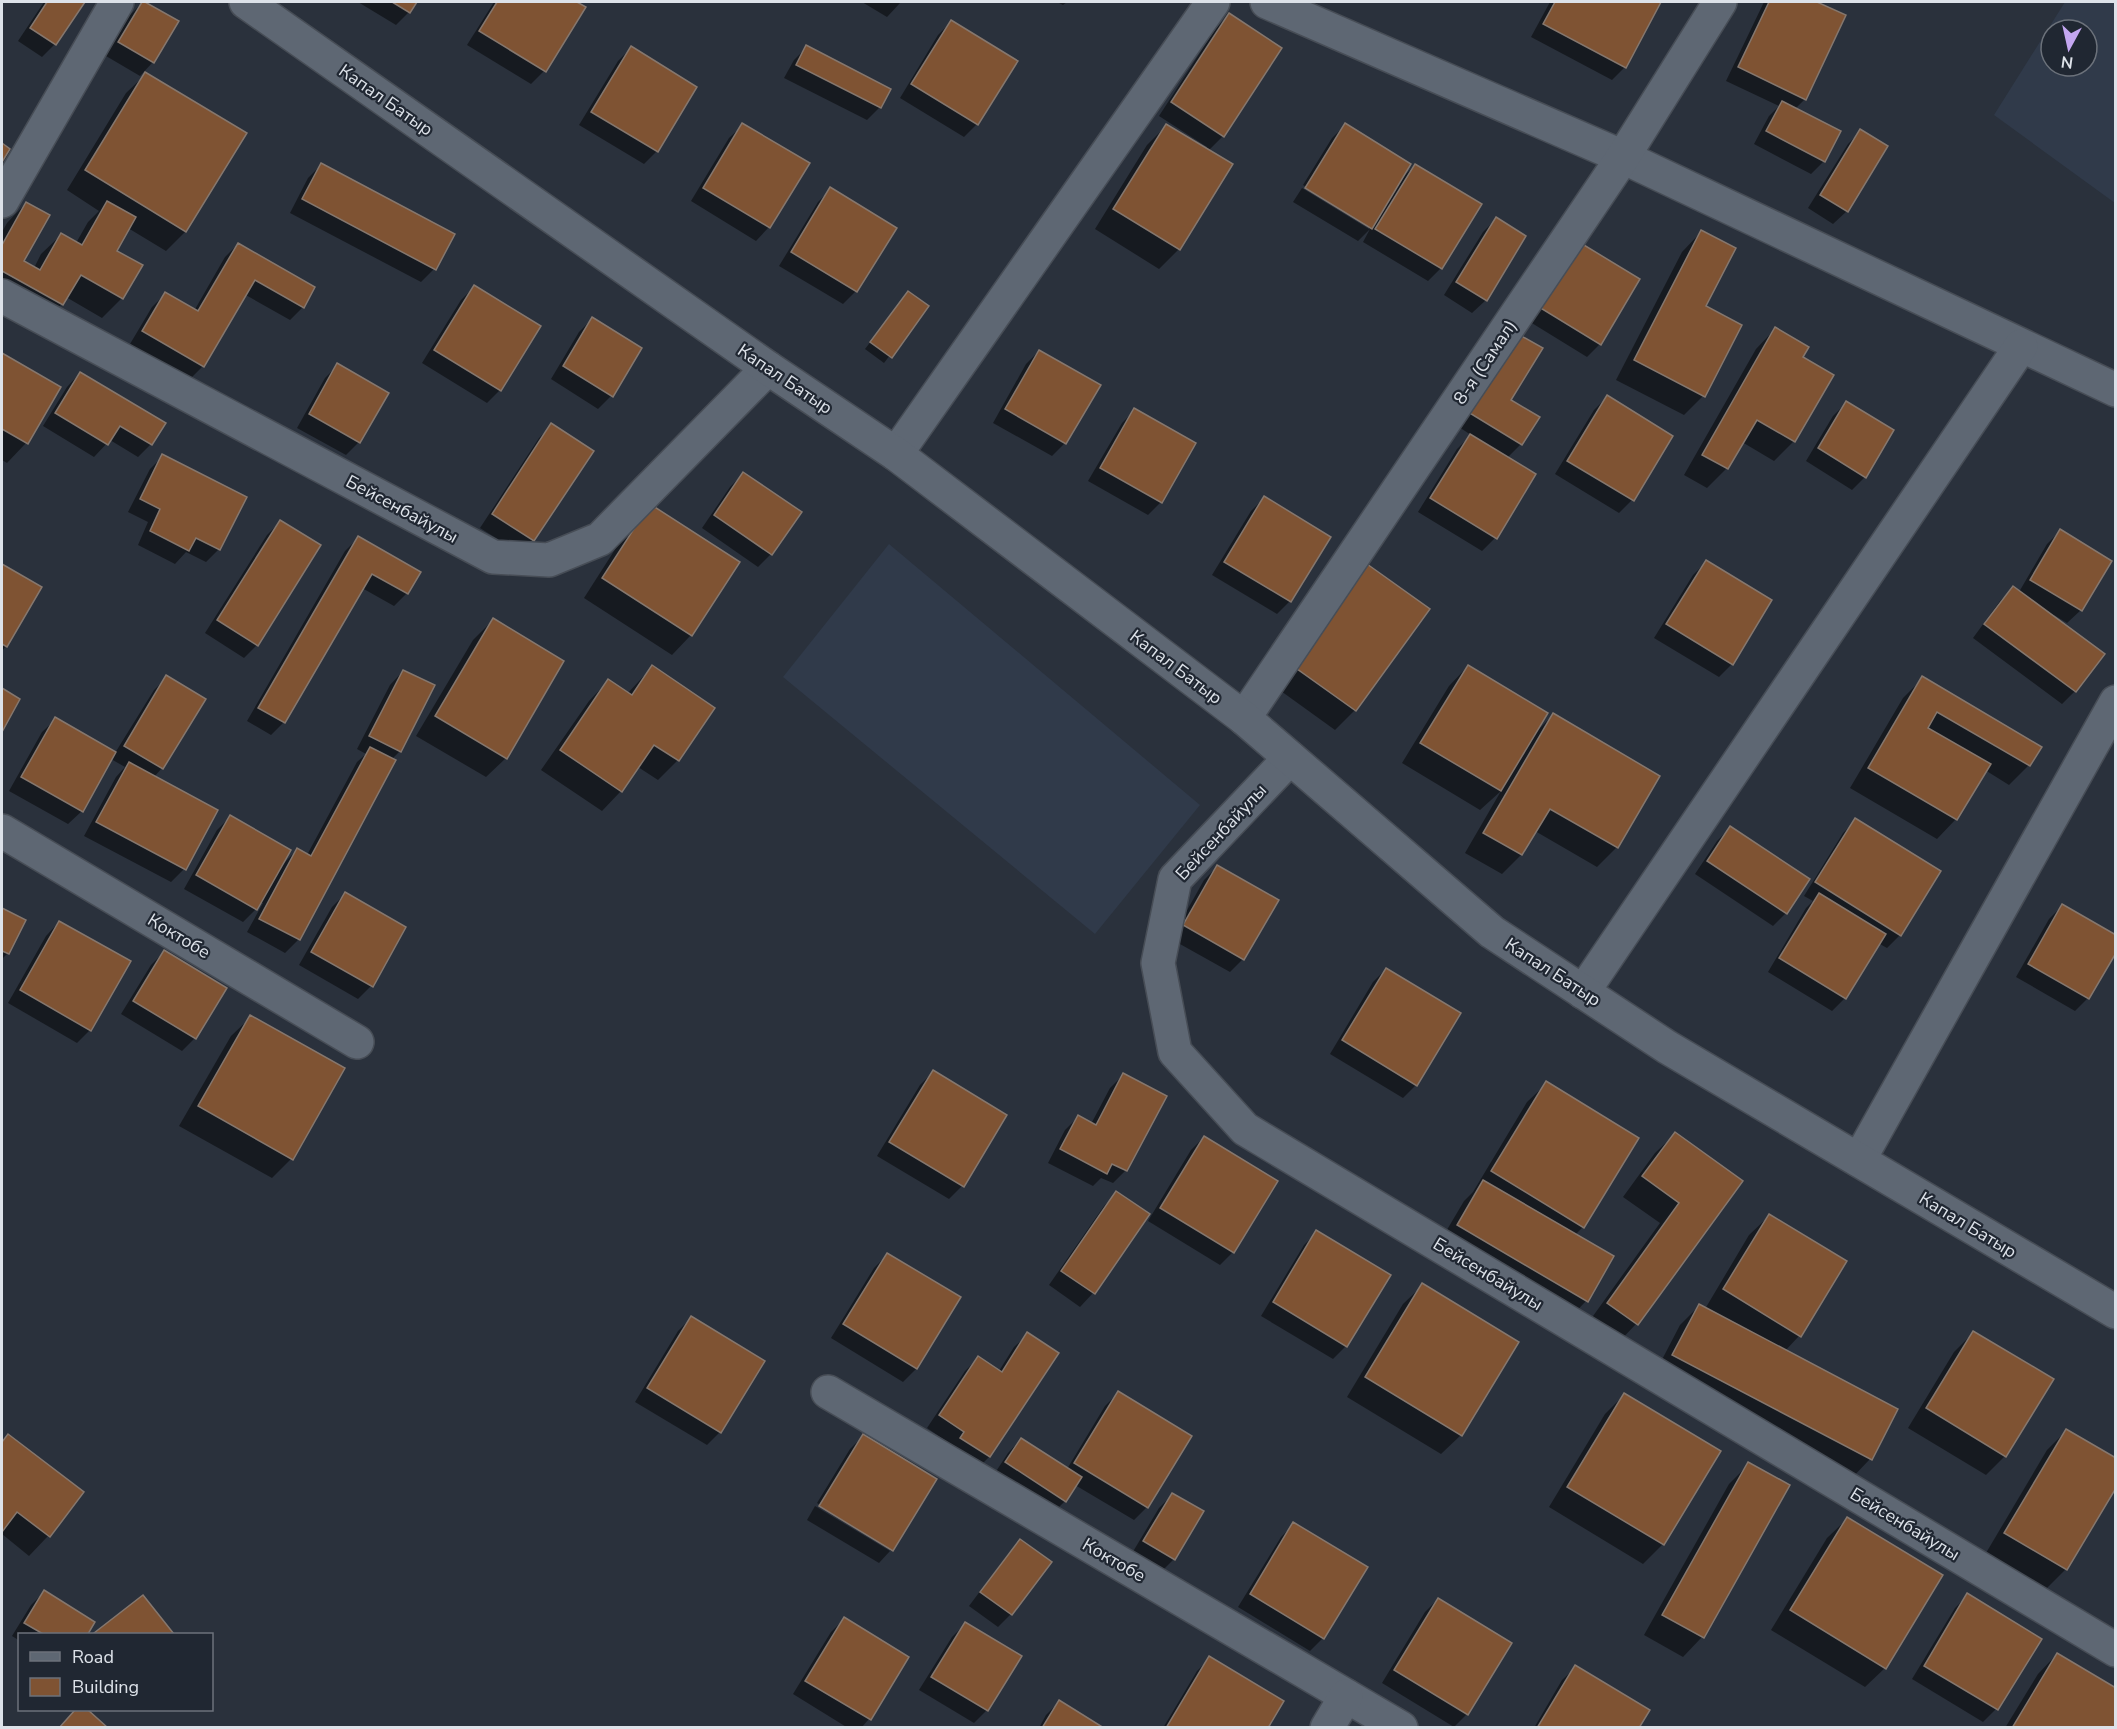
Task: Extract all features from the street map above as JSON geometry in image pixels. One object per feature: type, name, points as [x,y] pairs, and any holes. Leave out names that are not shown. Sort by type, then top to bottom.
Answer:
[{"type":"street","points":[[2,201],[117,2]]},
{"type":"street","name":"Капал Батыр","points":[[246,2],[768,368],[896,454],[1244,718],[1492,932],[1667,1047],[2115,1312]]},
{"type":"street","points":[[896,454],[1213,2]]},
{"type":"street","points":[[1267,2],[1623,158],[2115,390]]},
{"type":"street","name":"8-я (Самал)","points":[[1244,718],[1623,158],[1720,2]]},
{"type":"street","name":"Бейсенбайулы","points":[[2,296],[494,557],[549,560],[600,539],[768,368]]},
{"type":"street","points":[[1583,992],[2021,346]]},
{"type":"street","points":[[1858,1160],[2115,702]]},
{"type":"street","name":"Бейсенбайулы","points":[[1290,758],[1175,879],[1158,963],[1175,1052],[1245,1129],[2115,1650]]},
{"type":"street","name":"Коктобе","points":[[2,831],[357,1042]]},
{"type":"street","name":"Коктобе","points":[[828,1392],[1401,1728]]},
{"type":"street","points":[[1327,1728],[1346,1696]]},
{"type":"shaded area","points":[[2065,2],[2115,2],[2115,203],[1994,115],[2039,43],[2039,78],[2099,78],[2099,18],[2055,18]]},
{"type":"shaded area","points":[[889,544],[1200,805],[1095,934],[783,677]]},
{"type":"building","points":[[47,2],[85,2],[56,45],[30,28]]},
{"type":"building","points":[[142,2],[179,21],[154,63],[118,42]]},
{"type":"building","points":[[392,2],[417,2],[410,13]]},
{"type":"building","points":[[497,2],[577,2],[586,7],[546,72],[479,31]]},
{"type":"building","points":[[1555,2],[1661,2],[1626,68],[1543,24]]},
{"type":"building","points":[[1769,2],[1817,2],[1846,15],[1806,100],[1738,67]]},
{"type":"building","points":[[1229,13],[1282,48],[1224,137],[1171,102]]},
{"type":"building","points":[[951,20],[1018,61],[978,125],[911,84]]},
{"type":"building","points":[[806,45],[891,89],[881,108],[796,65]]},
{"type":"building","points":[[631,46],[697,87],[658,152],[591,112]]},
{"type":"building","points":[[145,72],[247,133],[186,232],[85,170]]},
{"type":"building","points":[[1782,101],[1841,131],[1825,162],[1766,131]]},
{"type":"building","points":[[742,123],[810,163],[770,228],[703,188]]},
{"type":"building","points":[[1345,123],[1411,164],[1372,229],[1305,188]]},
{"type":"building","points":[[1166,124],[1233,164],[1180,250],[1113,209]]},
{"type":"building","points":[[1860,129],[1888,146],[1848,212],[1820,195]]},
{"type":"building","points":[[2,143],[10,149],[2,162]]},
{"type":"building","points":[[321,163],[455,234],[436,270],[302,199]]},
{"type":"building","points":[[1415,164],[1482,204],[1442,269],[1375,229]]},
{"type":"building","points":[[830,187],[897,228],[857,292],[791,252]]},
{"type":"building","points":[[107,201],[136,217],[117,251],[143,265],[123,299],[81,275],[63,305],[2,271],[2,245],[26,202],[50,215],[24,261],[40,270],[61,233],[82,245]]},
{"type":"building","points":[[1496,217],[1526,236],[1487,301],[1456,282]]},
{"type":"building","points":[[1701,230],[1736,248],[1706,306],[1742,325],[1705,397],[1634,360]]},
{"type":"building","points":[[1574,239],[1640,279],[1601,345],[1534,304]]},
{"type":"building","points":[[238,243],[315,287],[304,308],[255,280],[204,367],[142,331],[165,292],[198,311]]},
{"type":"building","points":[[474,285],[541,326],[501,391],[434,350]]},
{"type":"building","points":[[908,291],[929,306],[892,358],[870,342]]},
{"type":"building","points":[[592,317],[642,348],[613,397],[563,366]]},
{"type":"building","points":[[1775,327],[1809,347],[1803,357],[1834,375],[1795,442],[1757,420],[1728,469],[1702,455]]},
{"type":"building","points":[[1516,333],[1543,348],[1511,400],[1540,417],[1522,445],[1468,412]]},
{"type":"building","points":[[1039,350],[1101,385],[1066,444],[1005,409]]},
{"type":"building","points":[[2,353],[61,387],[28,444],[2,429]]},
{"type":"building","points":[[337,363],[389,393],[360,443],[309,414]]},
{"type":"building","points":[[80,372],[166,423],[152,445],[120,426],[108,445],[55,413]]},
{"type":"building","points":[[1607,395],[1673,436],[1634,501],[1567,461]]},
{"type":"building","points":[[1846,401],[1894,430],[1866,478],[1818,448]]},
{"type":"building","points":[[1134,408],[1196,443],[1162,503],[1100,468]]},
{"type":"building","points":[[551,423],[594,451],[534,541],[492,514]]},
{"type":"building","points":[[1470,434],[1536,474],[1497,539],[1430,498]]},
{"type":"building","points":[[162,454],[247,497],[220,550],[196,538],[189,551],[150,531],[160,509],[140,499]]},
{"type":"building","points":[[743,472],[802,512],[772,555],[714,515]]},
{"type":"building","points":[[1264,496],[1331,537],[1291,602],[1224,562]]},
{"type":"building","points":[[650,504],[740,562],[692,636],[602,578]]},
{"type":"building","points":[[280,520],[321,545],[258,646],[217,620]]},
{"type":"building","points":[[2060,529],[2112,561],[2082,611],[2030,580]]},
{"type":"building","points":[[358,536],[421,572],[408,594],[372,574],[285,723],[258,708]]},
{"type":"building","points":[[1706,560],[1772,600],[1733,665],[1666,624]]},
{"type":"building","points":[[2,564],[42,587],[7,647],[2,644]]},
{"type":"building","points":[[1367,564],[1430,609],[1356,711],[1293,666]]},
{"type":"building","points":[[2013,586],[2105,654],[2076,692],[1984,624]]},
{"type":"building","points":[[493,618],[564,661],[507,759],[435,716]]},
{"type":"building","points":[[652,665],[715,708],[679,761],[654,745],[622,792],[560,750],[608,679],[632,695]]},
{"type":"building","points":[[1468,665],[1548,713],[1501,791],[1420,743]]},
{"type":"building","points":[[403,670],[435,685],[401,752],[369,736]]},
{"type":"building","points":[[166,675],[206,699],[163,769],[124,746]]},
{"type":"building","points":[[1922,676],[2042,747],[2030,766],[1937,712],[1928,728],[1991,764],[1957,820],[1868,768]]},
{"type":"building","points":[[2,688],[20,699],[2,732]]},
{"type":"building","points":[[1553,713],[1660,776],[1618,848],[1550,809],[1522,855],[1483,833]]},
{"type":"building","points":[[55,717],[116,752],[83,812],[21,777]]},
{"type":"building","points":[[370,747],[396,760],[300,940],[259,919],[297,848],[311,856]]},
{"type":"building","points":[[129,762],[218,810],[186,870],[96,822]]},
{"type":"building","points":[[230,815],[291,850],[257,910],[196,875]]},
{"type":"building","points":[[1855,818],[1941,871],[1901,936],[1815,882]]},
{"type":"building","points":[[1730,826],[1810,879],[1787,914],[1707,861]]},
{"type":"building","points":[[1217,865],[1279,900],[1244,960],[1183,925]]},
{"type":"building","points":[[345,892],[406,927],[373,987],[311,952]]},
{"type":"building","points":[[1819,893],[1886,934],[1846,999],[1779,958]]},
{"type":"building","points":[[2062,904],[2116,935],[2116,953],[2089,999],[2028,964]]},
{"type":"building","points":[[2,908],[26,920],[9,954],[2,951]]},
{"type":"building","points":[[59,921],[131,961],[91,1031],[20,990]]},
{"type":"building","points":[[164,950],[227,988],[196,1039],[133,1001]]},
{"type":"building","points":[[1386,968],[1461,1013],[1417,1086],[1342,1040]]},
{"type":"building","points":[[250,1015],[345,1068],[293,1160],[198,1106]]},
{"type":"building","points":[[933,1070],[1007,1115],[964,1187],[889,1142]]},
{"type":"building","points":[[1123,1073],[1167,1096],[1127,1171],[1112,1164],[1107,1174],[1060,1149],[1078,1115],[1096,1125]]},
{"type":"building","points":[[1546,1081],[1639,1138],[1584,1228],[1491,1171]]},
{"type":"building","points":[[1675,1132],[1743,1181],[1638,1325],[1607,1303],[1679,1203],[1642,1176]]},
{"type":"building","points":[[1204,1136],[1278,1181],[1234,1253],[1160,1208]]},
{"type":"building","points":[[1483,1180],[1614,1256],[1588,1302],[1457,1225]]},
{"type":"building","points":[[1116,1191],[1150,1214],[1095,1294],[1061,1271]]},
{"type":"building","points":[[1769,1214],[1847,1261],[1801,1337],[1723,1289]]},
{"type":"building","points":[[1316,1230],[1391,1275],[1347,1347],[1273,1302]]},
{"type":"building","points":[[887,1253],[961,1297],[917,1369],[843,1324]]},
{"type":"building","points":[[1422,1283],[1519,1342],[1462,1436],[1365,1377]]},
{"type":"building","points":[[1699,1304],[1898,1409],[1872,1460],[1672,1355]]},
{"type":"building","points":[[691,1316],[765,1361],[721,1433],[647,1388]]},
{"type":"building","points":[[1973,1331],[2054,1379],[2006,1457],[1926,1408]]},
{"type":"building","points":[[1027,1332],[1059,1353],[990,1457],[960,1438],[964,1432],[939,1415],[978,1356],[1002,1372]]},
{"type":"building","points":[[1118,1391],[1192,1436],[1148,1508],[1074,1463]]},
{"type":"building","points":[[1624,1393],[1721,1451],[1664,1545],[1567,1487]]},
{"type":"building","points":[[2066,1429],[2116,1458],[2116,1488],[2067,1570],[2004,1533]]},
{"type":"building","points":[[8,1434],[84,1492],[50,1537],[17,1512],[2,1532],[2,1442]]},
{"type":"building","points":[[863,1434],[937,1479],[893,1551],[819,1506]]},
{"type":"building","points":[[1021,1438],[1082,1477],[1066,1502],[1005,1462]]},
{"type":"building","points":[[1748,1462],[1790,1485],[1704,1638],[1662,1615]]},
{"type":"building","points":[[1172,1493],[1204,1511],[1175,1560],[1143,1541]]},
{"type":"building","points":[[1847,1517],[1943,1575],[1886,1669],[1790,1610]]},
{"type":"building","points":[[1293,1522],[1368,1567],[1324,1639],[1250,1594]]},
{"type":"building","points":[[1020,1539],[1052,1562],[1012,1615],[980,1592]]},
{"type":"building","points":[[44,1590],[95,1622],[89,1633],[41,1633],[24,1623]]},
{"type":"building","points":[[1967,1593],[2042,1639],[1998,1710],[1924,1666]]},
{"type":"building","points":[[143,1595],[173,1633],[94,1633]]},
{"type":"building","points":[[1438,1598],[1512,1643],[1468,1715],[1394,1670]]},
{"type":"building","points":[[844,1617],[909,1657],[871,1720],[805,1681]]},
{"type":"building","points":[[965,1622],[1022,1656],[988,1711],[931,1677]]},
{"type":"building","points":[[2057,1653],[2116,1688],[2116,1728],[2012,1728]]},
{"type":"building","points":[[1209,1656],[1284,1701],[1268,1728],[1166,1728]]},
{"type":"building","points":[[1575,1665],[1650,1710],[1639,1728],[1537,1728]]},
{"type":"building","points":[[1059,1700],[1104,1728],[1042,1728]]},
{"type":"building","points":[[74,1711],[89,1711],[108,1728],[59,1728]]}]
